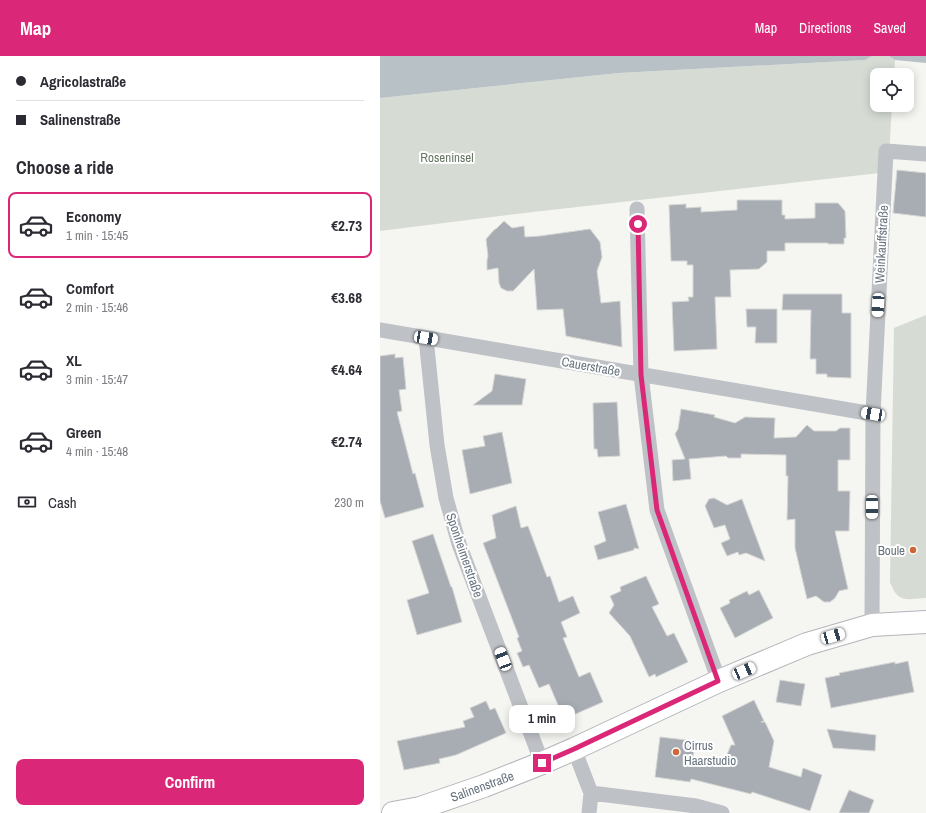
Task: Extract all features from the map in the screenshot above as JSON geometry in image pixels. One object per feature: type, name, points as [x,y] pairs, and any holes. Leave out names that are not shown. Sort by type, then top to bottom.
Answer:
[{"type":"main road","name":"Salinenstraße","points":[[393,813],[420,808],[484,786],[542,763],[718,681],[807,644],[872,625],[926,622]]},
{"type":"street","name":"Weinkauffstraße","points":[[872,625],[873,414],[886,151],[926,154]]},
{"type":"street","points":[[637,209],[641,375],[657,510],[718,681]]},
{"type":"street","name":"Cauerstraße","points":[[380,330],[873,414]]},
{"type":"street","name":"Sponheimerstraße","points":[[426,338],[437,445],[446,498],[460,544],[542,763]]},
{"type":"street","points":[[574,749],[591,792],[589,813]]},
{"type":"street","points":[[591,792],[696,806],[722,813]]},
{"type":"green space","name":"Roseninsel","points":[[872,56],[889,56],[895,60],[894,68],[870,68],[870,112],[892,112],[888,172],[533,212],[380,231],[380,98],[619,73],[865,60]]},
{"type":"green space","points":[[926,315],[926,598],[904,599],[896,594],[890,582],[894,328]]},
{"type":"shaded area","points":[[380,56],[872,56],[865,60],[619,73],[380,98]]},
{"type":"shaded area","points":[[889,56],[926,56],[926,63],[895,60]]},
{"type":"building","points":[[897,170],[926,173],[926,217],[893,213]]},
{"type":"building","points":[[737,200],[782,200],[782,215],[785,215],[785,219],[815,218],[815,203],[838,203],[845,211],[846,238],[844,238],[844,244],[785,243],[785,251],[767,251],[767,262],[759,269],[730,270],[731,297],[715,297],[717,349],[674,351],[672,302],[689,301],[688,297],[693,297],[693,265],[687,265],[687,261],[671,261],[669,205],[686,204],[686,208],[701,207],[701,212],[737,210]]},
{"type":"building","points":[[504,221],[512,228],[524,226],[525,237],[590,229],[600,242],[602,257],[597,271],[601,303],[620,301],[622,347],[566,336],[563,309],[537,310],[534,269],[513,291],[507,291],[501,288],[499,283],[498,268],[487,270],[488,256],[486,239]]},
{"type":"building","points":[[783,294],[842,294],[842,313],[851,313],[851,378],[827,377],[827,374],[816,374],[816,359],[810,359],[811,310],[782,310]]},
{"type":"building","points":[[746,309],[777,309],[777,343],[755,343],[756,327],[747,327]]},
{"type":"building","points":[[395,354],[395,358],[403,357],[406,389],[399,390],[402,411],[397,412],[413,474],[415,473],[424,507],[385,518],[380,501],[380,356]]},
{"type":"building","points":[[495,374],[526,379],[522,405],[473,405],[492,391]]},
{"type":"building","points":[[617,402],[620,456],[598,457],[597,449],[594,449],[593,403]]},
{"type":"building","points":[[681,409],[715,415],[714,417],[735,423],[745,417],[775,418],[774,438],[796,437],[807,425],[814,431],[836,431],[840,428],[850,428],[850,460],[838,460],[838,491],[850,491],[849,531],[835,531],[848,589],[839,591],[835,598],[830,602],[824,602],[816,596],[807,599],[795,548],[795,519],[787,520],[788,476],[786,476],[786,455],[741,454],[741,458],[728,458],[726,456],[689,459],[691,479],[673,481],[672,460],[685,459],[675,434],[678,429]]},
{"type":"building","points":[[502,432],[512,483],[470,494],[462,450],[485,446],[483,436]]},
{"type":"building","points":[[714,498],[727,505],[742,499],[765,561],[746,553],[739,555],[738,552],[727,556],[721,543],[730,539],[725,525],[714,528],[705,506],[709,499]]},
{"type":"building","points":[[626,504],[639,549],[634,548],[634,550],[598,560],[594,546],[606,541],[598,512]]},
{"type":"building","points":[[516,506],[521,528],[528,526],[547,577],[550,576],[559,602],[573,596],[580,613],[561,622],[567,637],[563,638],[579,677],[590,672],[603,702],[564,719],[549,684],[539,688],[529,665],[523,667],[517,653],[522,651],[517,638],[519,637],[483,543],[496,538],[492,515]]},
{"type":"building","points":[[433,534],[452,587],[462,622],[417,635],[407,600],[429,593],[412,541]]},
{"type":"building","points":[[646,576],[659,604],[652,607],[667,636],[674,633],[688,662],[656,677],[655,674],[649,677],[630,636],[609,613],[614,605],[610,596],[621,591],[620,587]]},
{"type":"building","points":[[759,590],[773,618],[735,638],[720,608],[730,603],[729,600],[747,591],[749,595]]},
{"type":"building","points":[[908,661],[914,692],[831,708],[825,678],[840,675],[839,673],[895,662],[895,664]]},
{"type":"building","points":[[780,680],[805,684],[801,706],[776,702]]},
{"type":"building","points":[[754,700],[764,721],[761,722],[765,722],[774,741],[769,767],[801,777],[803,768],[822,775],[810,811],[752,792],[751,794],[691,779],[690,782],[655,777],[660,737],[695,741],[693,758],[723,764],[731,745],[735,745],[722,716]]},
{"type":"building","points":[[486,701],[490,710],[495,708],[506,733],[456,755],[439,759],[440,763],[404,770],[397,741],[465,727],[463,721],[474,717],[470,708]]},
{"type":"building","points":[[827,729],[876,735],[875,751],[833,748]]},
{"type":"building","points":[[849,790],[874,800],[869,813],[839,813]]},
{"type":"place","name":"Boule","points":[[913,550]]},
{"type":"place","name":"Cirrus Haarstudio","points":[[676,752]]},
{"type":"route","points":[[542,763],[718,681],[657,510],[641,375],[638,224]]}]
